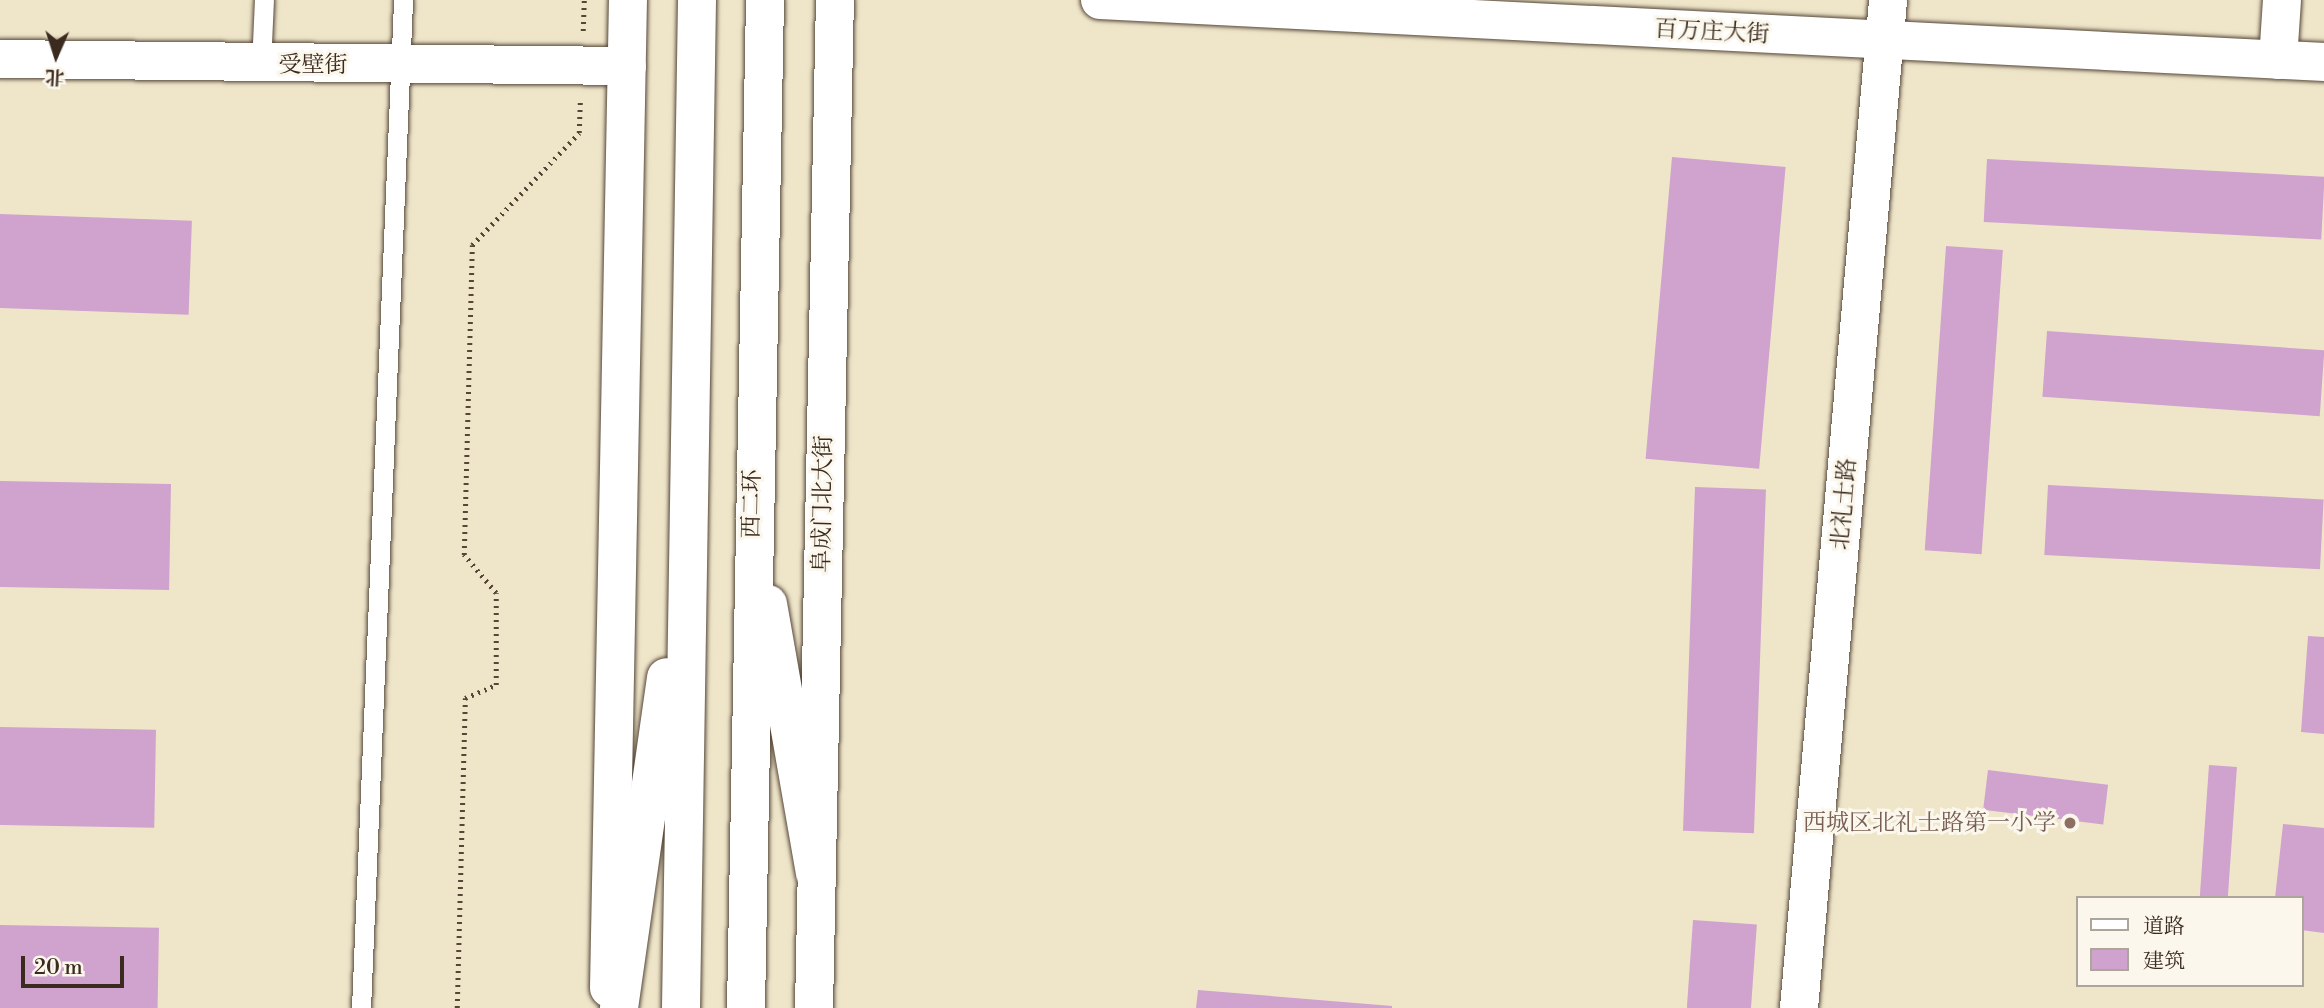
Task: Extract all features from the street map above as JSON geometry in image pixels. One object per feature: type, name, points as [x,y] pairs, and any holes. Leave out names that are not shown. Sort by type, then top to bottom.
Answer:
[{"type":"main road","points":[[608,1008],[628,0]]},
{"type":"main road","points":[[681,1008],[697,0]]},
{"type":"main road","name":"西二环","points":[[746,1008],[751,512],[765,0]]},
{"type":"main road","name":"阜成门北大街","points":[[814,1008],[835,0]]},
{"type":"main road","name":"百万庄大街","points":[[1100,0],[2324,62]]},
{"type":"main road","name":"北礼士路","points":[[1800,1008],[1888,0]]},
{"type":"main road","points":[[2278,60],[2282,0]]},
{"type":"main road","name":"受壁街","points":[[0,60],[261,65],[627,66]]},
{"type":"main road","points":[[619,1008],[690,512]]},
{"type":"main road","points":[[751,512],[815,874]]},
{"type":"lane","points":[[261,65],[264,0]]},
{"type":"lane","points":[[361,1008],[403,0]]},
{"type":"path","points":[[457,1008],[465,698],[496,685],[496,593],[464,555],[472,245],[579,133],[584,0]]},
{"type":"building","points":[[1672,157],[1786,167],[1759,469],[1646,459]]},
{"type":"building","points":[[1987,159],[2324,177],[2321,240],[1984,222]]},
{"type":"building","points":[[0,214],[192,221],[189,315],[0,308]]},
{"type":"building","points":[[1946,246],[2003,250],[1982,554],[1925,550]]},
{"type":"building","points":[[2047,331],[2324,350],[2320,416],[2042,397]]},
{"type":"building","points":[[0,481],[171,484],[169,590],[0,587]]},
{"type":"building","points":[[2048,485],[2324,499],[2320,569],[2044,555]]},
{"type":"building","points":[[1695,487],[1766,489],[1754,833],[1683,831]]},
{"type":"building","points":[[2308,636],[2324,637],[2324,734],[2301,732]]},
{"type":"building","points":[[0,727],[156,730],[154,828],[0,825]]},
{"type":"building","points":[[2209,765],[2237,767],[2228,896],[2200,896]]},
{"type":"building","points":[[1988,770],[2108,785],[2103,824],[1983,810]]},
{"type":"building","points":[[2283,824],[2324,828],[2324,933],[2303,930],[2303,896],[2275,896]]},
{"type":"building","points":[[1693,920],[1757,924],[1751,1008],[1687,1008]]},
{"type":"building","points":[[0,925],[159,928],[158,1008],[0,1008]]},
{"type":"building","points":[[1198,990],[1392,1006],[1392,1008],[1196,1008]]},
{"type":"place","name":"西城区北礼士路第一小学","points":[[2070,823]]}]
